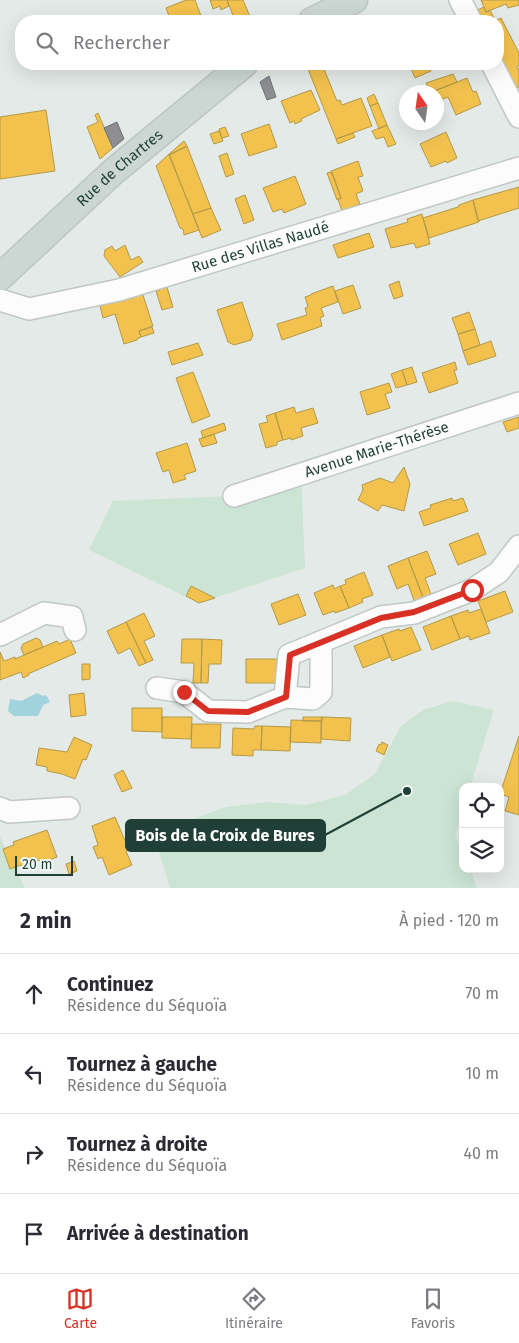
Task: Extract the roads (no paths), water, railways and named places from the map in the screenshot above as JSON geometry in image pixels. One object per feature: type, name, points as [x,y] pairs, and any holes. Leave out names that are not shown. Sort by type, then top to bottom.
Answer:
[{"type":"main road","points":[[324,15],[354,0]]},
{"type":"main road","name":"Rue de Chartres","points":[[0,277],[114,171],[237,70]]},
{"type":"street","points":[[460,0],[468,15]]},
{"type":"street","points":[[495,70],[519,116]]},
{"type":"street","name":"Rue des Villas Naudé","points":[[0,300],[29,309],[119,290],[519,168]]},
{"type":"street","name":"Avenue Marie-Thérèse","points":[[234,496],[519,403]]},
{"type":"street","points":[[286,697],[290,655],[381,618],[414,612],[472,590],[499,572],[519,546]]},
{"type":"street","points":[[0,635],[44,613],[72,617],[75,630]]},
{"type":"street","points":[[157,688],[184,692],[208,711],[248,712],[286,697],[313,700],[321,692],[321,642]]},
{"type":"street","points":[[0,808],[9,812],[69,808]]},
{"type":"water","points":[[37,693],[43,696],[46,695],[50,702],[43,705],[38,716],[14,716],[8,711],[10,699],[21,701]]},
{"type":"place","name":"Bois de la Croix de Bures","points":[[407,791]]}]
